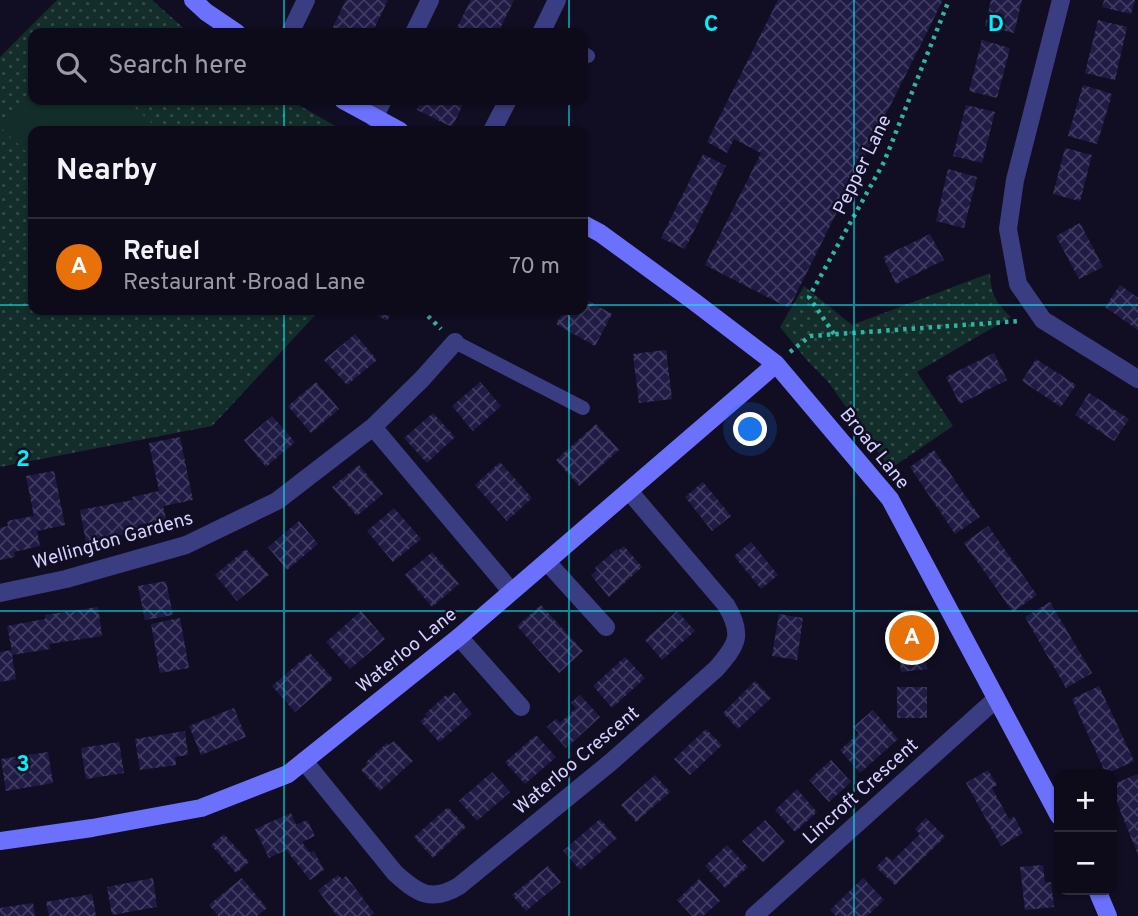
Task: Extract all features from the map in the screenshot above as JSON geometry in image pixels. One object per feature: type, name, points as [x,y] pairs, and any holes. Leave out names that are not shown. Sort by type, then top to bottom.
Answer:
[{"type":"street","points":[[193,0],[230,28]]},
{"type":"street","points":[[292,28],[306,0]]},
{"type":"street","points":[[416,28],[430,0]]},
{"type":"street","points":[[543,28],[557,0]]},
{"type":"street","points":[[1061,0],[1015,180],[1008,229],[1018,284],[1043,320],[1138,379]]},
{"type":"street","points":[[352,105],[390,126]]},
{"type":"street","points":[[374,118],[380,105]]},
{"type":"street","points":[[495,126],[505,105]]},
{"type":"street","name":"Broad Lane","points":[[588,227],[610,240],[776,364],[890,499],[1054,807]]},
{"type":"street","name":"Wellington Gardens","points":[[0,593],[66,579],[186,545],[277,500],[373,427],[422,379],[454,342]]},
{"type":"street","name":"Waterloo Lane","points":[[0,841],[201,808],[288,774],[458,638],[776,364]]},
{"type":"street","points":[[373,427],[511,591]]},
{"type":"street","name":"Waterloo Crescent","points":[[304,761],[395,873],[408,886],[422,894],[435,896],[459,886],[611,762],[716,669],[737,641],[734,618],[726,605],[629,492]]},
{"type":"street","points":[[547,562],[606,627]]},
{"type":"street","points":[[458,638],[521,707]]},
{"type":"street","name":"Lincroft Crescent","points":[[754,916],[996,699]]},
{"type":"street","points":[[1099,895],[1108,916]]},
{"type":"lane","points":[[454,342],[583,408]]},
{"type":"path","name":"Pepper Lane","points":[[834,334],[809,297],[884,162],[949,0]]},
{"type":"path","points":[[776,364],[810,336],[1043,320]]},
{"type":"green space","points":[[57,0],[152,0],[183,28],[29,28]]},
{"type":"green space","points":[[28,29],[28,105],[299,105],[335,126],[28,126],[28,315],[315,315],[212,426],[0,467],[0,57]]},
{"type":"green space","points":[[28,95],[28,105],[132,105],[155,126],[28,126],[28,153],[0,127],[0,123]]},
{"type":"green space","points":[[990,273],[995,298],[1011,317],[917,372],[953,426],[890,469],[829,383],[780,327],[804,286],[852,325]]},
{"type":"building","points":[[346,0],[388,0],[374,28],[332,28]]},
{"type":"building","points":[[471,0],[514,0],[500,28],[457,28]]},
{"type":"building","points":[[778,0],[943,0],[789,308],[705,265],[761,153],[734,139],[727,153],[707,142]]},
{"type":"building","points":[[991,0],[1022,0],[1014,33],[985,26]]},
{"type":"building","points":[[1104,0],[1135,0],[1131,14],[1102,7]]},
{"type":"building","points":[[1098,20],[1127,27],[1115,80],[1085,73]]},
{"type":"building","points":[[982,40],[1010,48],[997,98],[969,91]]},
{"type":"building","points":[[1083,85],[1112,94],[1097,144],[1068,136]]},
{"type":"building","points":[[420,105],[463,105],[452,126],[417,110]]},
{"type":"building","points":[[966,105],[995,112],[982,163],[953,156]]},
{"type":"building","points":[[1065,148],[1092,155],[1080,201],[1053,194]]},
{"type":"building","points":[[703,154],[726,166],[685,249],[661,238]]},
{"type":"building","points":[[948,169],[977,177],[964,228],[936,221]]},
{"type":"building","points":[[1080,223],[1103,267],[1079,279],[1056,236]]},
{"type":"building","points":[[930,234],[944,260],[896,284],[883,257]]},
{"type":"building","points":[[1120,285],[1138,298],[1138,330],[1105,307]]},
{"type":"building","points":[[588,301],[612,314],[595,346],[556,324],[561,315],[588,315]]},
{"type":"building","points":[[377,315],[390,315],[387,321]]},
{"type":"building","points":[[355,334],[377,360],[347,385],[324,360]]},
{"type":"building","points":[[666,350],[672,399],[639,403],[633,354]]},
{"type":"building","points":[[994,353],[1007,380],[960,404],[946,377]]},
{"type":"building","points":[[1036,359],[1076,385],[1061,407],[1022,381]]},
{"type":"building","points":[[316,382],[339,409],[311,433],[288,406]]},
{"type":"building","points":[[480,382],[501,406],[473,431],[452,406]]},
{"type":"building","points":[[1089,393],[1129,419],[1114,441],[1075,415]]},
{"type":"building","points":[[433,413],[455,437],[427,463],[404,438]]},
{"type":"building","points":[[272,416],[295,442],[266,467],[244,440]]},
{"type":"building","points":[[596,424],[619,450],[579,486],[556,460]]},
{"type":"building","points":[[180,437],[193,500],[163,506],[166,519],[138,525],[140,531],[86,542],[80,510],[133,500],[132,497],[159,491],[149,443]]},
{"type":"building","points":[[934,450],[980,517],[955,534],[910,467]]},
{"type":"building","points":[[500,462],[532,498],[507,521],[475,485]]},
{"type":"building","points":[[359,465],[383,494],[357,516],[332,487]]},
{"type":"building","points":[[54,471],[65,525],[37,531],[40,546],[14,552],[15,557],[0,560],[0,528],[8,526],[7,521],[34,516],[26,476]]},
{"type":"building","points":[[703,482],[731,516],[712,531],[685,497]]},
{"type":"building","points":[[394,508],[421,539],[393,562],[367,531]]},
{"type":"building","points":[[299,521],[318,544],[287,570],[268,547]]},
{"type":"building","points":[[988,526],[1037,595],[1013,612],[964,543]]},
{"type":"building","points":[[751,542],[778,575],[761,589],[734,556]]},
{"type":"building","points":[[624,546],[642,567],[609,597],[591,575],[605,559]]},
{"type":"building","points":[[246,549],[269,575],[237,601],[215,575]]},
{"type":"building","points":[[432,552],[459,584],[432,607],[405,575]]},
{"type":"building","points":[[166,581],[173,615],[145,620],[138,586]]},
{"type":"building","points":[[1050,602],[1092,673],[1066,688],[1025,617]]},
{"type":"building","points":[[541,605],[583,651],[559,673],[517,626]]},
{"type":"building","points":[[98,607],[102,636],[49,644],[50,649],[12,655],[16,679],[0,682],[0,652],[12,650],[7,626],[45,619],[45,615]]},
{"type":"building","points":[[361,611],[385,639],[350,669],[326,642]]},
{"type":"building","points":[[677,611],[695,631],[662,660],[645,640]]},
{"type":"building","points":[[779,614],[803,618],[797,660],[772,656]]},
{"type":"building","points":[[180,618],[189,668],[160,673],[151,624]]},
{"type":"building","points":[[922,625],[927,669],[901,672],[896,629]]},
{"type":"building","points":[[310,653],[333,679],[295,712],[272,686]]},
{"type":"building","points":[[625,657],[645,678],[612,708],[593,686]]},
{"type":"building","points":[[755,681],[771,698],[738,729],[723,713]]},
{"type":"building","points":[[1099,686],[1134,761],[1117,769],[1104,769],[1072,699]]},
{"type":"building","points":[[897,687],[927,687],[927,718],[897,718]]},
{"type":"building","points":[[454,692],[472,714],[439,742],[420,721],[446,695],[448,697]]},
{"type":"building","points":[[580,695],[600,717],[566,748],[547,727],[556,719],[560,723],[576,708],[571,703]]},
{"type":"building","points":[[234,708],[246,737],[201,755],[189,726]]},
{"type":"building","points":[[873,710],[898,739],[860,773],[840,750],[859,733],[853,727]]},
{"type":"building","points":[[706,729],[722,745],[690,775],[674,759]]},
{"type":"building","points":[[185,731],[188,755],[175,757],[176,765],[140,770],[135,739]]},
{"type":"building","points":[[536,735],[556,757],[525,784],[505,762]]},
{"type":"building","points":[[394,741],[413,761],[380,791],[361,770],[387,743],[389,745]]},
{"type":"building","points":[[119,742],[124,773],[86,779],[81,748]]},
{"type":"building","points":[[48,752],[53,783],[6,791],[1,759]]},
{"type":"building","points":[[831,760],[851,782],[829,802],[809,780]]},
{"type":"building","points":[[988,770],[997,785],[992,788],[1009,819],[1014,817],[1023,833],[1001,846],[966,783]]},
{"type":"building","points":[[492,772],[510,792],[477,821],[459,801]]},
{"type":"building","points":[[1137,774],[1138,776],[1138,855],[1117,802],[1117,783]]},
{"type":"building","points":[[655,775],[670,792],[636,822],[621,805]]},
{"type":"building","points":[[797,789],[817,812],[795,832],[775,810]]},
{"type":"building","points":[[448,807],[466,827],[433,858],[414,837]]},
{"type":"building","points":[[291,813],[296,825],[307,820],[315,836],[302,842],[310,853],[314,851],[324,870],[310,880],[286,850],[269,858],[255,829]]},
{"type":"building","points":[[926,818],[945,837],[895,885],[876,867],[887,856],[892,861],[920,834],[915,829]]},
{"type":"building","points":[[600,819],[617,838],[580,870],[563,851]]},
{"type":"building","points":[[765,820],[785,842],[763,862],[742,841]]},
{"type":"building","points":[[224,834],[249,862],[236,873],[211,845]]},
{"type":"building","points":[[727,845],[748,867],[725,888],[705,866]]},
{"type":"building","points":[[1043,865],[1045,883],[1051,882],[1054,907],[1025,910],[1020,867]]},
{"type":"building","points":[[548,866],[561,882],[526,911],[512,895]]},
{"type":"building","points":[[338,875],[342,879],[346,876],[374,913],[370,916],[337,916],[318,890]]},
{"type":"building","points":[[153,878],[157,907],[112,915],[107,887]]},
{"type":"building","points":[[242,878],[267,908],[257,916],[218,916],[209,905]]},
{"type":"building","points":[[863,878],[884,900],[867,916],[836,916],[830,910]]},
{"type":"building","points":[[699,879],[720,901],[703,916],[692,916],[677,900]]},
{"type":"building","points":[[92,894],[96,916],[49,916],[46,902]]},
{"type":"building","points":[[33,903],[35,916],[0,916],[0,908]]},
{"type":"place","name":"Refuel","points":[[912,638]]}]
